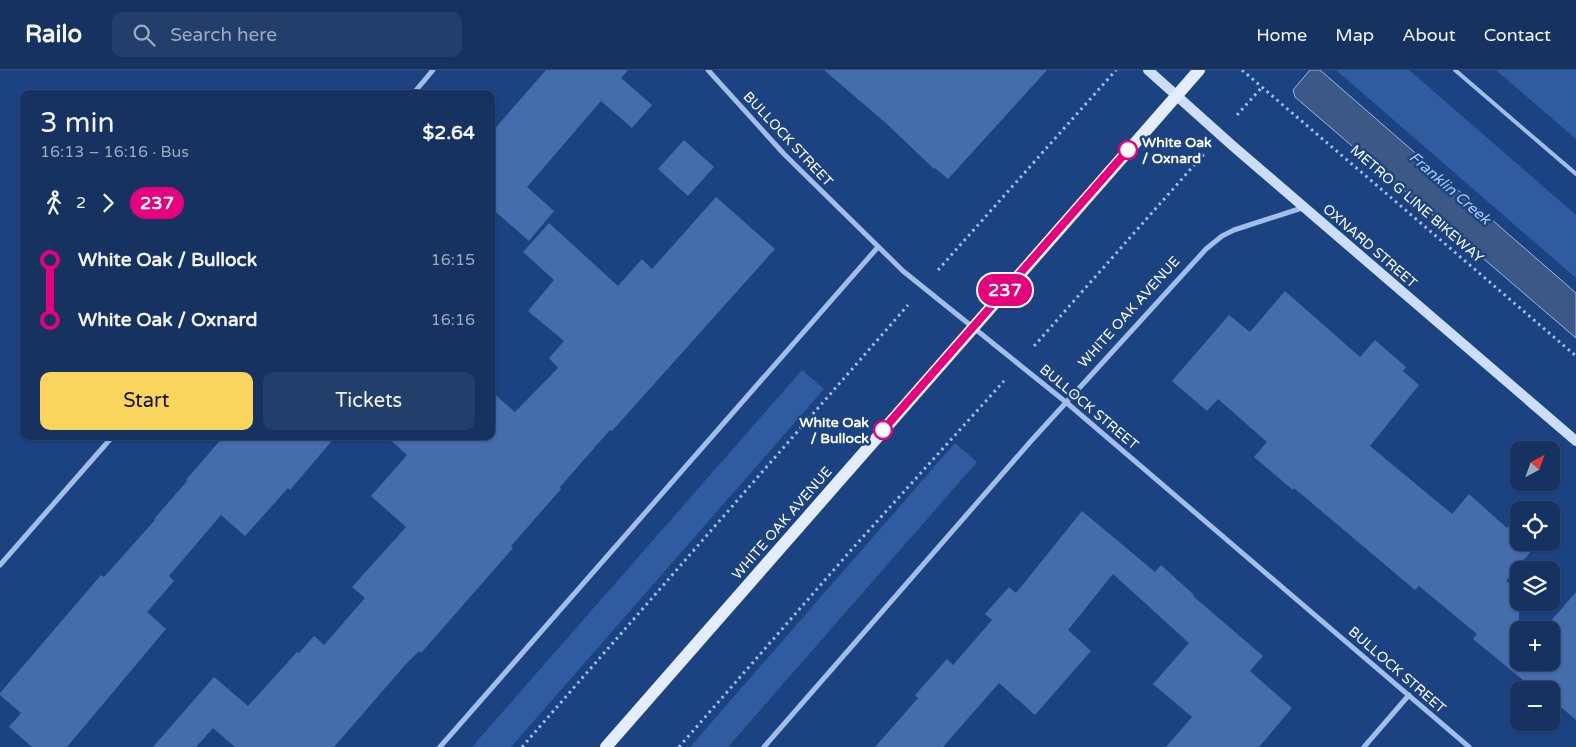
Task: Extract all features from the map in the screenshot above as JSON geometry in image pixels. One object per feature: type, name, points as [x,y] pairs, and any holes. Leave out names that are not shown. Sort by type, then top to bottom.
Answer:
[{"type":"main road","name":"OXNARD STREET","points":[[1148,70],[1576,441]]},
{"type":"main road","name":"WHITE OAK AVENUE","points":[[606,747],[1199,70]]},
{"type":"street","points":[[416,90],[434,70]]},
{"type":"street","name":"BULLOCK STREET","points":[[708,70],[784,154],[922,288],[1067,402],[1469,747]]},
{"type":"street","name":"WHITE OAK AVENUE","points":[[764,747],[1025,448],[1206,249],[1222,236],[1234,230],[1305,207]]},
{"type":"street","points":[[440,747],[878,246]]},
{"type":"street","points":[[0,565],[109,440]]},
{"type":"street","points":[[1364,747],[1409,695]]},
{"type":"lane","points":[[1455,70],[1576,174]]},
{"type":"path","points":[[965,239],[1116,70]]},
{"type":"path","name":"METRO G LINE BIKEWAY","points":[[1242,70],[1576,356]]},
{"type":"path","points":[[1058,319],[1185,175]]},
{"type":"path","points":[[522,747],[886,329]]},
{"type":"path","points":[[679,747],[852,549],[976,412]]},
{"type":"shaded area","points":[[1336,70],[1409,70],[1576,215],[1576,278]]},
{"type":"shaded area","points":[[1496,70],[1576,70],[1576,139]]},
{"type":"shaded area","points":[[802,370],[824,389],[511,747],[472,747]]},
{"type":"shaded area","points":[[955,443],[977,462],[728,747],[690,747]]},
{"type":"water","name":"Franklin Creek","points":[[1310,70],[1320,70],[1576,293],[1576,338],[1295,97],[1293,90]]},
{"type":"building","points":[[546,70],[628,70],[621,78],[652,105],[632,128],[601,101],[527,187],[554,211],[529,241],[495,211],[495,128]]},
{"type":"building","points":[[824,70],[1047,70],[948,179],[934,169],[888,125]]},
{"type":"building","points":[[684,140],[714,167],[688,196],[658,169]]},
{"type":"building","points":[[716,197],[775,249],[612,431],[610,430],[511,546],[513,548],[421,653],[419,651],[406,664],[334,747],[235,747],[213,728],[196,747],[153,747],[214,677],[248,706],[314,636],[324,645],[365,598],[352,587],[406,527],[371,496],[407,455],[390,440],[495,440],[495,394],[515,412],[558,368],[549,358],[564,341],[528,311],[554,280],[523,252],[549,223],[618,286],[642,259],[652,269]]},
{"type":"building","points":[[1285,291],[1360,357],[1375,340],[1406,367],[1403,371],[1419,385],[1370,446],[1452,514],[1469,494],[1507,528],[1510,525],[1510,551],[1531,551],[1523,561],[1510,561],[1510,576],[1506,581],[1510,584],[1510,611],[1519,611],[1519,621],[1510,621],[1510,669],[1473,639],[1477,634],[1419,586],[1415,590],[1294,488],[1293,490],[1254,457],[1267,442],[1218,399],[1207,411],[1172,381],[1229,315],[1250,332]]},
{"type":"building","points":[[221,440],[333,440],[290,490],[288,488],[245,536],[221,515],[169,576],[174,581],[147,612],[166,629],[67,747],[32,747],[9,727],[21,713],[0,693],[101,575],[104,577],[155,520]]},
{"type":"building","points":[[1082,511],[1155,572],[1161,565],[1193,596],[1263,656],[1250,671],[1292,708],[1259,747],[1166,747],[1192,717],[1153,684],[1189,643],[1113,574],[1068,630],[1091,651],[1035,715],[999,683],[943,747],[875,747],[918,698],[915,695],[947,659],[953,665],[992,620],[985,614],[1009,587],[1016,593]]},
{"type":"building","points":[[1576,592],[1576,720],[1560,706],[1560,681],[1524,681],[1512,671],[1560,671],[1560,621],[1551,621]]},
{"type":"bus line","name":"237","points":[[883,430],[1128,150]]},
{"type":"place","name":"White Oak / Oxnard","points":[[1128,150]]},
{"type":"place","name":"White Oak / Bullock","points":[[883,430]]}]
